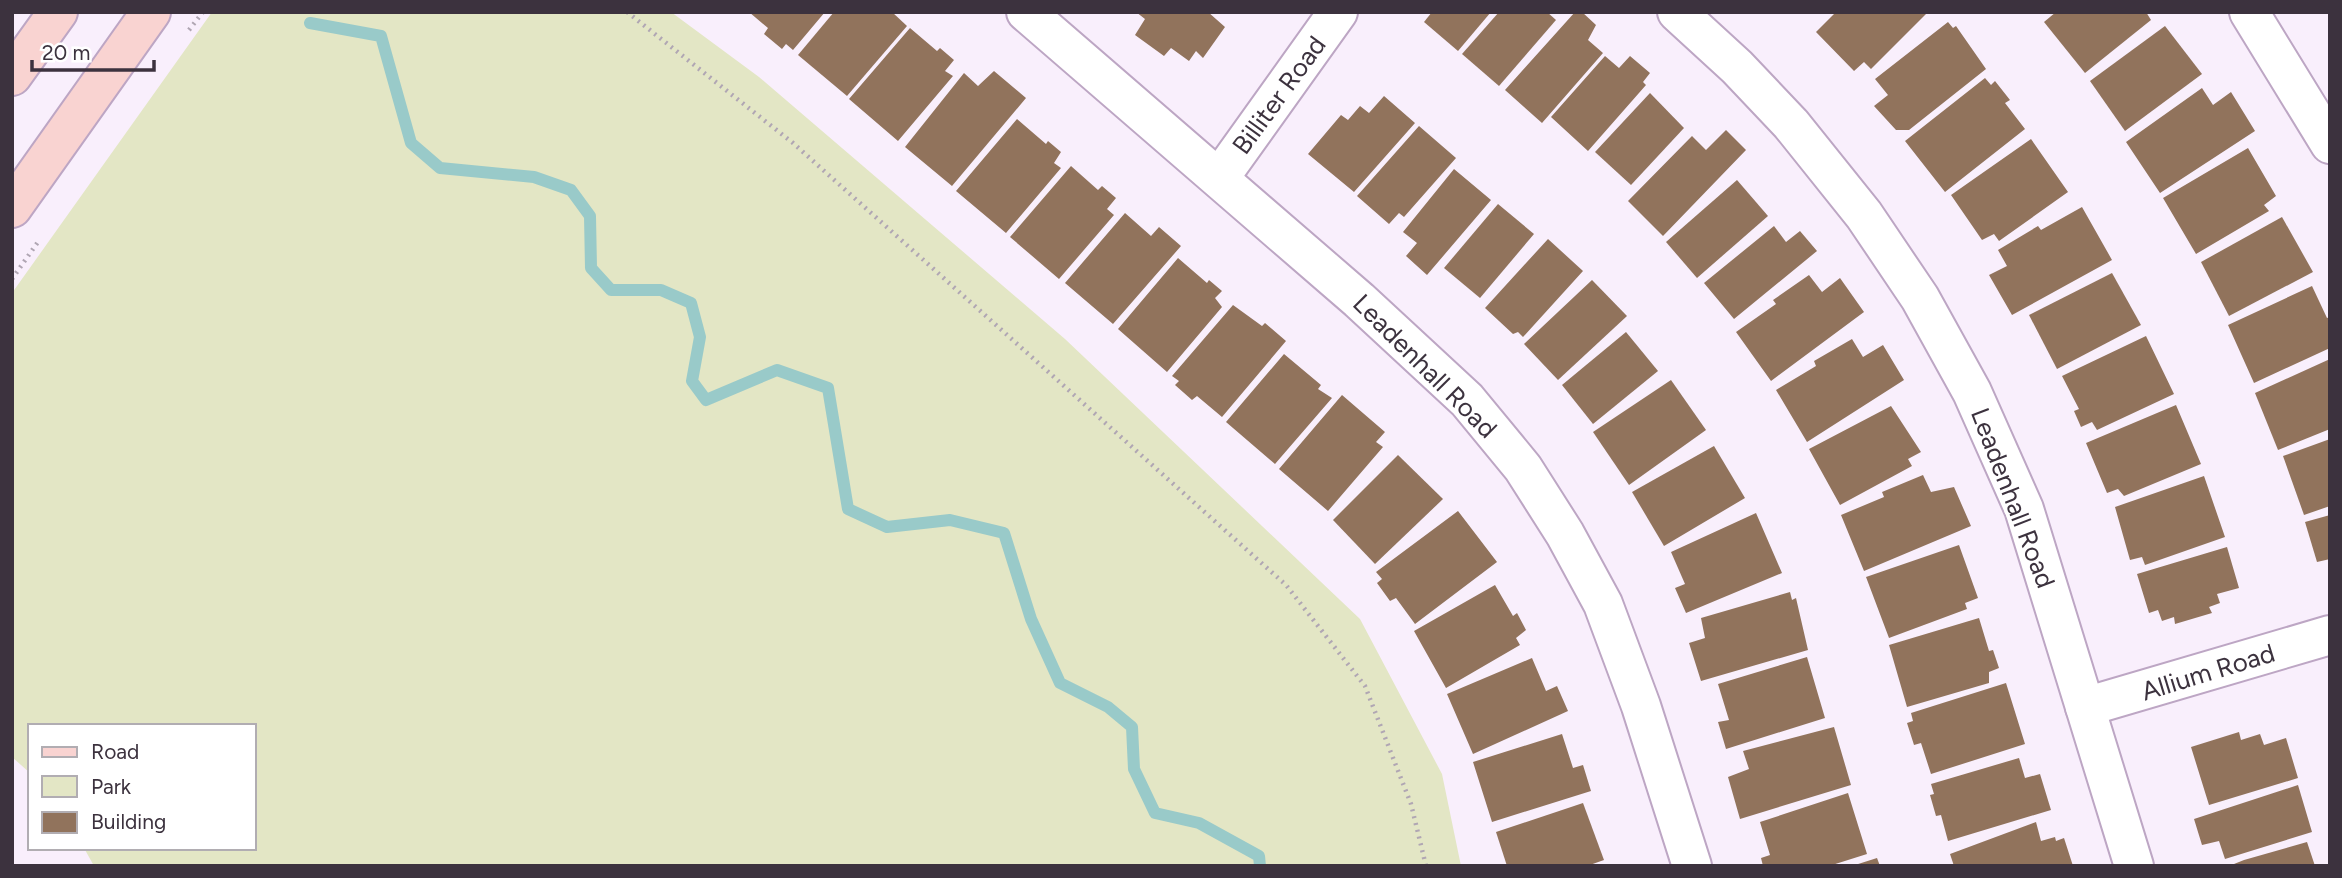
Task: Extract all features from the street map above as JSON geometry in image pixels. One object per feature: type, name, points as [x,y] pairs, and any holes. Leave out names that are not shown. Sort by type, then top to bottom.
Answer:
[{"type":"main road","points":[[12,76],[58,12]]},
{"type":"main road","points":[[12,208],[151,12]]},
{"type":"street","name":"Leadenhall Road","points":[[1026,12],[1220,177],[1467,400],[1523,468],[1565,534],[1603,604],[1641,706],[1692,866]]},
{"type":"street","name":"Billiter Road","points":[[1220,177],[1338,12]]},
{"type":"street","name":"Leadenhall Road","points":[[1677,12],[1737,67],[1791,124],[1864,215],[1920,298],[1972,392],[2005,460],[2041,560],[2134,866]]},
{"type":"street","points":[[2249,12],[2330,144]]},
{"type":"street","name":"Allium Road","points":[[2085,707],[2330,635]]},
{"type":"path","points":[[627,12],[793,143],[1286,585],[1365,685],[1411,804],[1426,866]]},
{"type":"green space","points":[[212,12],[671,12],[759,77],[1065,339],[1360,619],[1442,774],[1461,866],[94,866],[85,850],[256,850],[256,724],[28,724],[28,771],[12,757],[12,293]]},
{"type":"building","points":[[749,12],[825,12],[793,50],[786,44],[782,49],[764,34],[768,28]]},
{"type":"building","points":[[834,12],[892,12],[907,26],[847,96],[798,55]]},
{"type":"building","points":[[1136,12],[1208,12],[1225,27],[1203,58],[1196,51],[1189,61],[1171,48],[1164,56],[1135,35],[1145,19]]},
{"type":"building","points":[[1432,12],[1491,12],[1458,51],[1424,22]]},
{"type":"building","points":[[1499,12],[1547,12],[1556,20],[1499,86],[1462,54]]},
{"type":"building","points":[[1575,12],[1582,12],[1596,25],[1588,40],[1603,53],[1542,123],[1505,90]]},
{"type":"building","points":[[1836,12],[1928,12],[1871,69],[1864,62],[1854,71],[1816,32]]},
{"type":"building","points":[[2056,12],[2146,12],[2151,20],[2085,73],[2044,22]]},
{"type":"building","points":[[1948,22],[1953,28],[1956,26],[1986,69],[1909,130],[1896,130],[1874,106],[1888,95],[1875,79]]},
{"type":"building","points":[[2165,26],[2202,74],[2125,131],[2090,81]]},
{"type":"building","points":[[910,28],[937,51],[940,48],[954,60],[945,71],[953,76],[898,141],[849,99]]},
{"type":"building","points":[[1605,56],[1619,68],[1630,56],[1650,73],[1643,82],[1646,85],[1588,151],[1551,117]]},
{"type":"building","points":[[994,71],[1026,98],[952,186],[905,147],[964,73],[978,86]]},
{"type":"building","points":[[1985,78],[1991,85],[1995,81],[2010,100],[2005,103],[2025,129],[1945,192],[1905,141]]},
{"type":"building","points":[[2202,88],[2213,105],[2231,92],[2255,131],[2160,193],[2126,142]]},
{"type":"building","points":[[1650,93],[1684,128],[1631,185],[1595,152]]},
{"type":"building","points":[[1384,96],[1415,123],[1354,192],[1308,154],[1341,115],[1348,120],[1360,106],[1369,113]]},
{"type":"building","points":[[1017,119],[1046,144],[1048,141],[1061,152],[1054,163],[1061,168],[1006,233],[956,191]]},
{"type":"building","points":[[1419,126],[1456,158],[1404,217],[1399,213],[1389,224],[1357,196]]},
{"type":"building","points":[[1726,130],[1746,150],[1663,236],[1628,201],[1692,136],[1706,150]]},
{"type":"building","points":[[2031,139],[2068,192],[1999,241],[1994,234],[1982,240],[1951,195]]},
{"type":"building","points":[[2248,148],[2276,196],[2264,205],[2269,211],[2196,254],[2163,198]]},
{"type":"building","points":[[1071,166],[1098,190],[1102,186],[1116,198],[1107,209],[1114,215],[1059,279],[1010,237]]},
{"type":"building","points":[[1454,169],[1491,200],[1427,275],[1406,256],[1417,243],[1403,232]]},
{"type":"building","points":[[1737,180],[1768,216],[1697,278],[1666,242]]},
{"type":"building","points":[[1498,204],[1534,234],[1480,298],[1444,268]]},
{"type":"building","points":[[2082,207],[2112,260],[2012,315],[1989,275],[2007,266],[1998,250],[2038,226],[2041,230]]},
{"type":"building","points":[[1125,213],[1151,236],[1159,227],[1181,246],[1113,324],[1065,283]]},
{"type":"building","points":[[2282,217],[2313,272],[2229,316],[2201,262]]},
{"type":"building","points":[[1774,226],[1786,242],[1800,231],[1817,251],[1734,319],[1704,283]]},
{"type":"building","points":[[1548,239],[1583,271],[1523,337],[1518,332],[1513,334],[1485,308]]},
{"type":"building","points":[[1178,258],[1207,283],[1209,280],[1222,291],[1215,298],[1222,307],[1167,372],[1118,329]]},
{"type":"building","points":[[2112,273],[2141,325],[2057,369],[2029,315]]},
{"type":"building","points":[[1809,275],[1822,292],[1840,278],[1864,312],[1771,381],[1736,332],[1776,304],[1773,300]]},
{"type":"building","points":[[1592,280],[1627,316],[1558,380],[1524,344]]},
{"type":"building","points":[[2312,286],[2327,318],[2330,317],[2330,348],[2254,383],[2228,325]]},
{"type":"building","points":[[1233,305],[1262,326],[1265,323],[1286,341],[1222,417],[1197,396],[1192,400],[1175,385],[1179,381],[1172,376]]},
{"type":"building","points":[[1626,332],[1658,371],[1593,424],[1562,385]]},
{"type":"building","points":[[2146,336],[2174,394],[2097,430],[2092,422],[2081,427],[2074,411],[2079,409],[2062,376]]},
{"type":"building","points":[[1852,339],[1863,357],[1883,345],[1904,380],[1807,442],[1776,390],[1816,366],[1814,361]]},
{"type":"building","points":[[1284,354],[1321,385],[1318,389],[1332,398],[1275,464],[1226,422]]},
{"type":"building","points":[[2330,359],[2330,429],[2278,450],[2255,393]]},
{"type":"building","points":[[1671,380],[1706,430],[1629,485],[1593,432]]},
{"type":"building","points":[[1342,395],[1385,432],[1376,442],[1383,447],[1328,511],[1279,469]]},
{"type":"building","points":[[2176,405],[2201,464],[2124,496],[2118,489],[2107,493],[2086,443]]},
{"type":"building","points":[[1891,406],[1921,452],[1908,459],[1912,466],[1840,505],[1809,449]]},
{"type":"building","points":[[2330,439],[2330,506],[2304,515],[2283,456]]},
{"type":"building","points":[[1714,446],[1745,498],[1664,546],[1632,492]]},
{"type":"building","points":[[1398,455],[1443,499],[1375,564],[1333,520]]},
{"type":"building","points":[[1923,475],[1931,492],[1954,487],[1971,526],[1864,571],[1841,515],[1884,497],[1882,492]]},
{"type":"building","points":[[2204,476],[2225,537],[2145,565],[2142,557],[2130,560],[2115,507]]},
{"type":"building","points":[[1458,511],[1497,562],[1415,624],[1396,598],[1390,601],[1377,583],[1382,579],[1376,572]]},
{"type":"building","points":[[1756,513],[1782,573],[1686,613],[1675,588],[1685,584],[1671,552]]},
{"type":"building","points":[[2330,515],[2330,559],[2317,562],[2305,522]]},
{"type":"building","points":[[1959,545],[1978,598],[1965,603],[1967,609],[1889,638],[1866,577]]},
{"type":"building","points":[[2227,547],[2239,588],[2217,594],[2220,603],[2209,607],[2212,613],[2175,624],[2174,617],[2162,621],[2158,610],[2149,613],[2137,574]]},
{"type":"building","points":[[1495,585],[1513,616],[1517,613],[1526,630],[1516,638],[1520,645],[1446,688],[1414,631]]},
{"type":"building","points":[[1790,592],[1792,600],[1796,598],[1808,650],[1701,681],[1689,643],[1705,638],[1701,618]]},
{"type":"building","points":[[1979,618],[1989,651],[1993,650],[1999,668],[1989,672],[1989,683],[1907,707],[1889,645]]},
{"type":"building","points":[[1807,657],[1825,718],[1726,749],[1718,722],[1729,720],[1718,684]]},
{"type":"building","points":[[1532,658],[1546,691],[1557,686],[1568,711],[1473,754],[1447,694]]},
{"type":"building","points":[[2006,683],[2025,744],[1931,774],[1921,743],[1914,745],[1907,723],[1913,721],[1911,713]]},
{"type":"building","points":[[1834,727],[1851,785],[1740,819],[1728,777],[1749,769],[1743,751]]},
{"type":"building","points":[[2239,732],[2241,740],[2260,734],[2264,745],[2286,738],[2298,778],[2209,805],[2191,747]]},
{"type":"building","points":[[1562,734],[1573,768],[1583,765],[1591,791],[1492,822],[1473,762]]},
{"type":"building","points":[[2019,758],[2025,778],[2040,774],[2051,810],[1948,841],[1941,815],[1936,816],[1930,795],[1934,794],[1931,784]]},
{"type":"building","points":[[2298,785],[2312,832],[2225,859],[2219,841],[2202,845],[2194,819]]},
{"type":"building","points":[[1848,793],[1867,854],[1829,866],[1763,866],[1761,858],[1770,855],[1760,822]]},
{"type":"building","points":[[1583,803],[1604,860],[1587,866],[1507,866],[1496,832]]},
{"type":"building","points":[[2036,822],[2041,841],[2055,837],[2056,841],[2064,838],[2073,866],[1954,866],[1950,854]]},
{"type":"building","points":[[2307,842],[2315,866],[2229,866],[2244,860]]},
{"type":"building","points":[[1877,858],[1880,866],[1855,866],[1855,865]]},
{"type":"waterway","points":[[310,23],[381,36],[411,143],[440,168],[534,177],[571,190],[590,216],[591,268],[611,290],[661,290],[691,303],[700,337],[692,381],[706,400],[777,370],[828,388],[848,509],[887,527],[950,520],[1004,533],[1031,619],[1060,683],[1108,707],[1132,727],[1134,769],[1155,813],[1199,823],[1259,856],[1260,866]]}]
